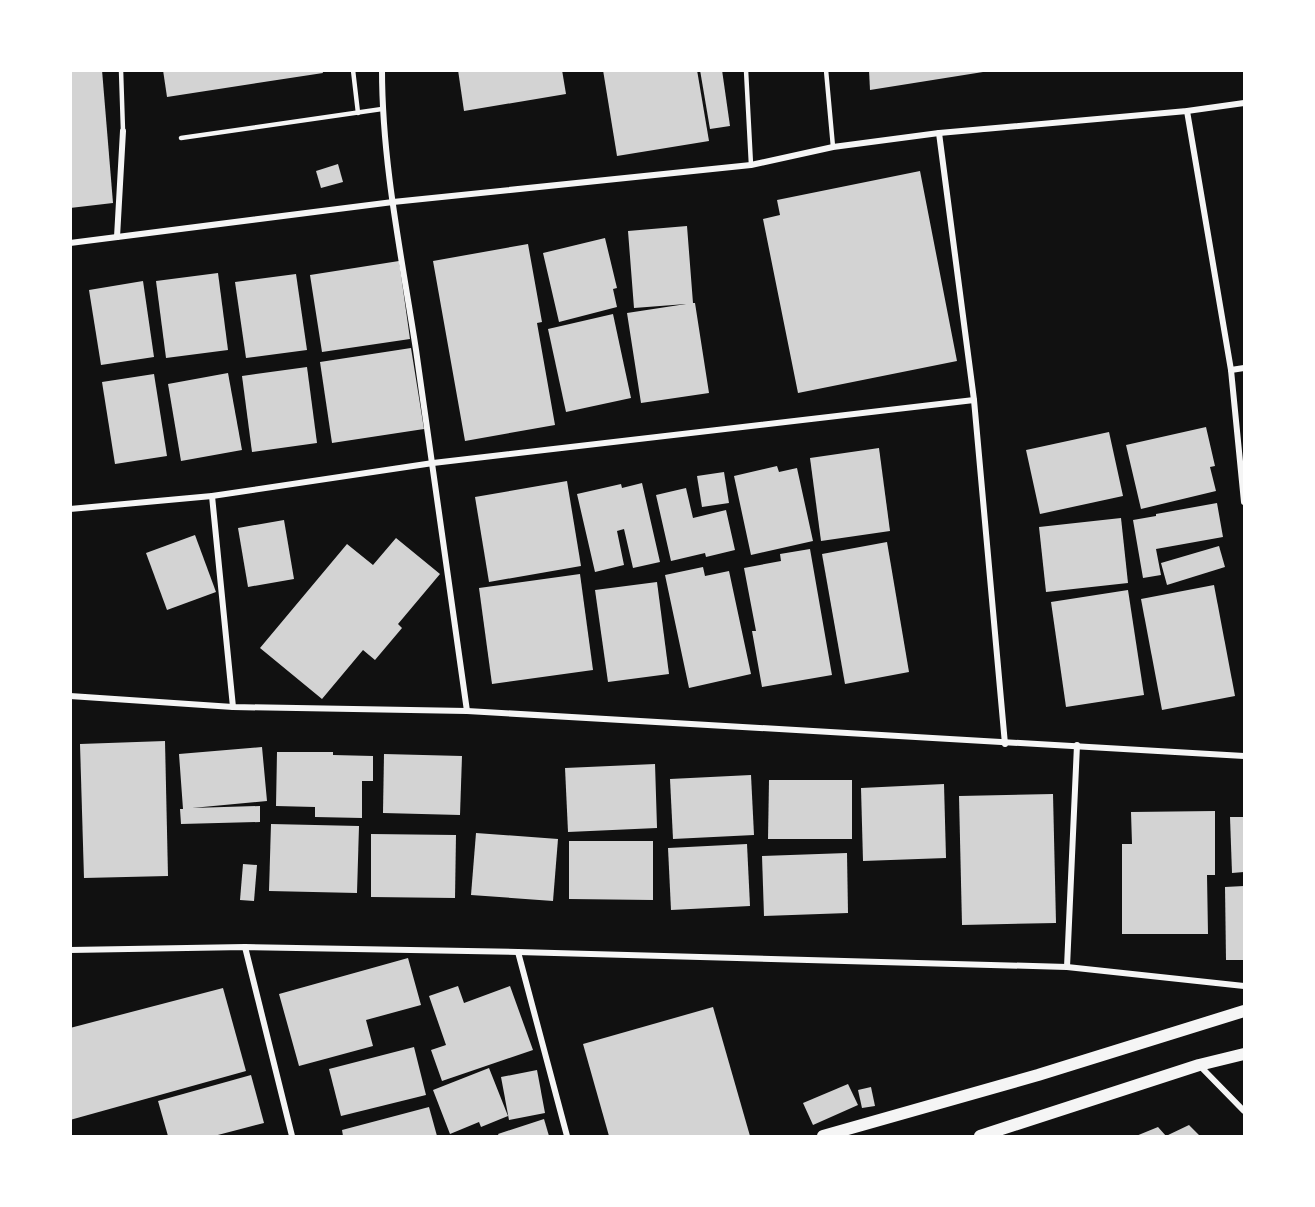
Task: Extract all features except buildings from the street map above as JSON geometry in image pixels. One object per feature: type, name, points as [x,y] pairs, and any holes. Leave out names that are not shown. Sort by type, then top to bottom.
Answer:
[{"type":"main road","points":[[823,1137],[1038,1076],[1245,1011]]},
{"type":"main road","points":[[980,1137],[1199,1065],[1245,1054]]},
{"type":"street","points":[[382,70],[382,109],[393,202],[433,463],[467,711]]},
{"type":"street","points":[[70,243],[393,202],[751,165],[832,147],[939,133],[1187,111],[1245,103]]},
{"type":"street","points":[[1187,111],[1231,370],[1245,502]]},
{"type":"street","points":[[117,237],[123,131]]},
{"type":"street","points":[[939,133],[974,400],[1005,744]]},
{"type":"street","points":[[1231,370],[1245,368]]},
{"type":"street","points":[[70,509],[212,496],[433,463],[974,400]]},
{"type":"street","points":[[212,496],[233,707]]},
{"type":"street","points":[[70,696],[233,707],[467,711],[1005,744],[1077,745],[1245,756]]},
{"type":"street","points":[[1067,967],[1077,745]]},
{"type":"street","points":[[70,950],[245,947],[1067,967],[1245,986]]},
{"type":"street","points":[[245,947],[292,1137]]},
{"type":"street","points":[[518,952],[567,1137]]},
{"type":"street","points":[[1199,1065],[1245,1111]]},
{"type":"lane","points":[[121,70],[123,131]]},
{"type":"lane","points":[[353,70],[358,113]]},
{"type":"lane","points":[[746,70],[751,165]]},
{"type":"lane","points":[[826,70],[832,147]]},
{"type":"lane","points":[[181,138],[382,109]]}]
